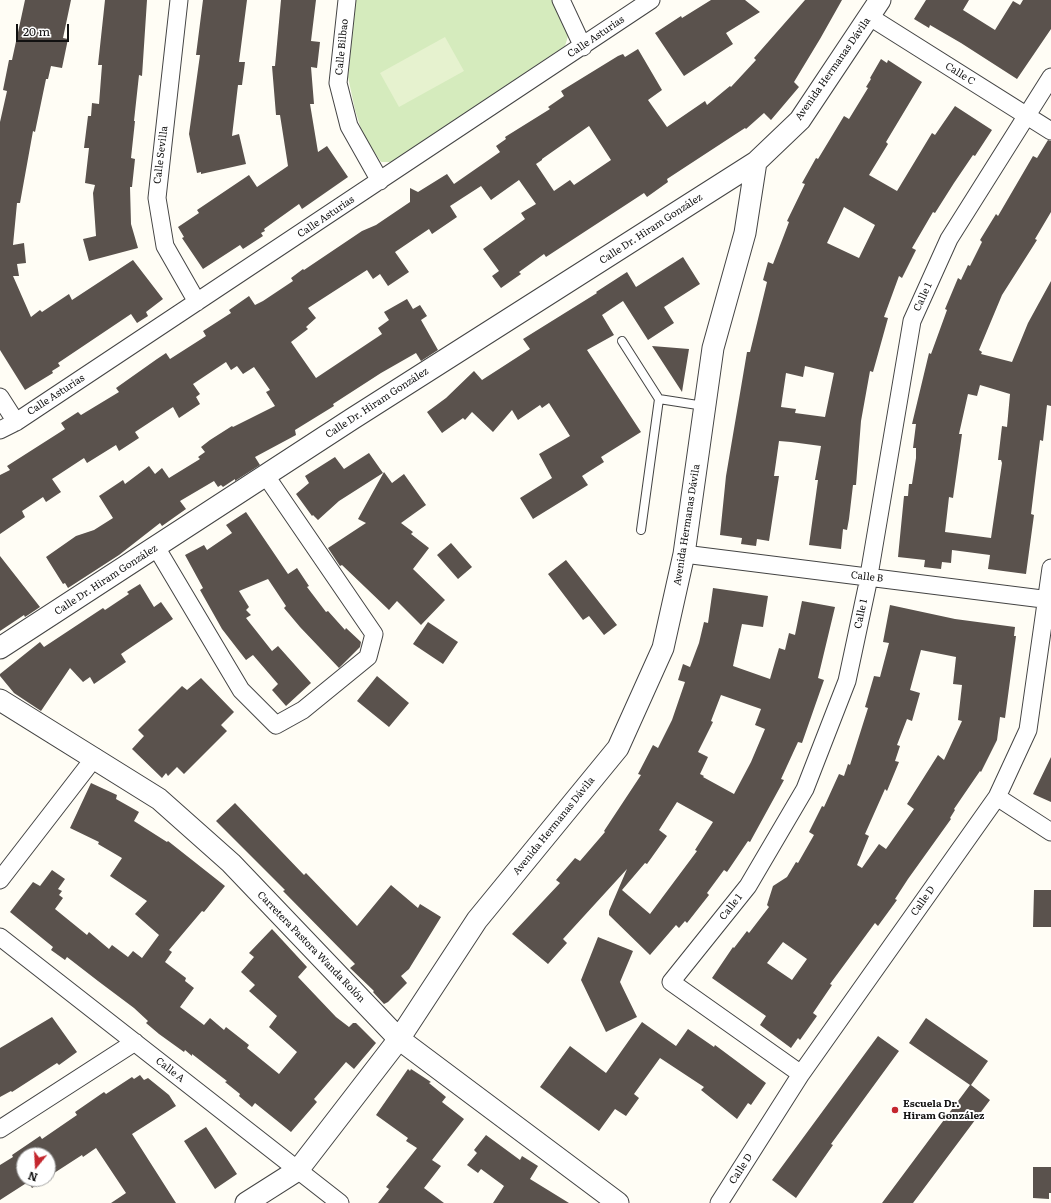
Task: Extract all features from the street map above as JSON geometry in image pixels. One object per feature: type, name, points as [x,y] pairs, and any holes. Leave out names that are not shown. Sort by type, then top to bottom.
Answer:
[{"type":"street","name":"Calle Sevilla","points":[[179,0],[156,198],[165,246],[197,302]]},
{"type":"street","name":"Calle Bilbao","points":[[347,0],[338,83],[349,126],[380,181]]},
{"type":"street","points":[[561,0],[582,46]]},
{"type":"street","name":"Calle Asturias","points":[[0,430],[16,422],[651,0]]},
{"type":"street","name":"Calle C","points":[[875,8],[1027,116],[1051,131]]},
{"type":"street","name":"Avenida Hermanas Dávila","points":[[246,1203],[298,1170],[399,1040],[477,920],[618,748],[663,648],[684,554],[713,348],[744,233],[756,162],[800,120],[875,8]]},
{"type":"street","name":"Calle 1","points":[[801,1074],[671,982],[748,886],[805,789],[847,682],[868,577],[912,321],[949,239],[1051,77]]},
{"type":"street","name":"Calle Dr. Hiram González","points":[[0,648],[352,419],[756,162]]},
{"type":"street","points":[[0,397],[16,422]]},
{"type":"street","points":[[156,547],[241,690],[276,725],[303,710],[368,657],[374,634],[266,476]]},
{"type":"street","name":"Calle B","points":[[684,554],[1049,600]]},
{"type":"street","name":"Calle D","points":[[719,1203],[801,1074],[997,797],[1028,730],[1049,600],[1051,568]]},
{"type":"street","name":"Carretera Pastora Wanda Rolón","points":[[0,700],[95,757],[159,799],[231,863],[399,1040],[618,1203]]},
{"type":"street","points":[[0,880],[95,757]]},
{"type":"street","points":[[997,797],[1051,832]]},
{"type":"street","name":"Calle A","points":[[0,936],[340,1203]]},
{"type":"street","points":[[0,1129],[135,1042]]},
{"type":"lane","points":[[622,341],[659,399],[642,530]]},
{"type":"lane","points":[[659,399],[705,406]]},
{"type":"green space","points":[[356,0],[554,0],[569,33],[565,46],[391,162],[381,162],[363,135],[355,110],[348,77]]},
{"type":"green space","points":[[445,37],[464,71],[399,107],[380,73]]},
{"type":"building","points":[[25,0],[71,0],[63,38],[68,39],[62,68],[51,66],[48,79],[46,79],[35,132],[33,131],[20,203],[17,203],[13,245],[24,243],[26,263],[17,264],[19,276],[13,276],[31,317],[40,310],[42,312],[69,294],[72,300],[133,260],[163,299],[146,312],[148,316],[137,323],[131,314],[58,363],[60,366],[52,371],[53,373],[25,390],[0,350],[0,122],[7,91],[3,90],[9,60],[12,60]]},
{"type":"building","points":[[105,0],[147,0],[142,76],[139,75],[131,158],[135,159],[132,187],[130,187],[131,224],[138,248],[89,261],[83,239],[96,236],[93,193],[95,185],[85,183],[89,148],[84,148],[88,116],[91,116],[92,103],[99,104],[102,65],[98,65]]},
{"type":"building","points":[[203,0],[247,0],[239,62],[245,62],[242,85],[238,85],[232,136],[239,134],[246,164],[201,174],[201,172],[197,173],[189,134],[200,55],[196,55]]},
{"type":"building","points":[[281,0],[316,0],[311,41],[320,42],[317,68],[311,67],[314,104],[310,104],[318,152],[327,146],[348,177],[302,209],[299,204],[264,229],[265,231],[261,233],[263,236],[243,249],[240,245],[203,269],[182,238],[184,237],[178,227],[199,213],[197,210],[249,175],[257,187],[288,166],[280,115],[276,115],[272,66],[275,66]]},
{"type":"building","points":[[711,0],[745,0],[760,12],[726,33],[733,44],[684,76],[655,33],[681,16],[682,18]]},
{"type":"building","points":[[805,0],[842,0],[794,82],[799,87],[771,120],[764,113],[746,129],[745,128],[667,179],[668,182],[647,197],[644,193],[546,257],[544,254],[519,272],[521,274],[501,288],[492,276],[499,271],[483,249],[525,219],[521,213],[536,204],[519,180],[491,200],[481,186],[450,206],[457,217],[432,234],[429,229],[395,252],[409,272],[388,286],[380,274],[373,279],[367,270],[308,308],[316,318],[306,327],[308,329],[291,342],[316,378],[382,334],[378,328],[389,320],[384,312],[407,299],[413,309],[420,305],[427,316],[421,320],[438,350],[421,361],[416,353],[381,373],[333,404],[334,406],[295,430],[296,435],[255,457],[260,465],[235,481],[235,479],[223,487],[221,485],[218,487],[214,481],[180,501],[186,509],[162,526],[160,523],[119,555],[68,588],[65,583],[63,584],[46,557],[76,536],[94,530],[113,518],[99,496],[123,480],[125,484],[149,466],[155,474],[162,468],[169,478],[200,459],[198,457],[205,452],[201,447],[210,440],[232,426],[233,427],[275,406],[266,392],[270,390],[254,367],[243,374],[237,366],[231,370],[226,362],[193,384],[200,394],[196,397],[200,404],[179,418],[173,407],[135,432],[139,438],[119,451],[116,445],[87,463],[84,458],[52,479],[61,492],[46,502],[43,497],[22,511],[25,517],[0,534],[0,475],[10,470],[7,466],[65,429],[61,423],[78,412],[81,415],[119,392],[116,388],[166,353],[170,359],[206,336],[203,331],[231,313],[229,310],[249,296],[255,305],[293,281],[291,278],[303,269],[304,270],[362,231],[376,225],[410,202],[410,188],[418,192],[447,174],[454,184],[500,152],[496,146],[506,139],[505,137],[550,109],[548,107],[564,96],[561,91],[618,56],[623,54],[625,57],[638,49],[662,90],[648,100],[667,127],[705,101],[707,105],[730,86],[731,87],[756,60],[754,58]],"holes":[[[589,126],[611,160],[574,185],[570,180],[554,191],[536,164]]]},
{"type":"building","points":[[926,0],[969,0],[963,10],[995,30],[1013,1],[1020,5],[1023,0],[1051,0],[1051,29],[1017,79],[961,43],[930,25],[929,28],[914,19]]},
{"type":"building","points":[[881,59],[887,63],[888,60],[922,82],[886,142],[888,144],[869,175],[897,191],[932,133],[935,135],[955,106],[992,130],[975,156],[973,155],[935,213],[933,212],[912,248],[916,250],[902,278],[899,276],[884,317],[888,318],[873,372],[870,371],[861,421],[856,485],[853,485],[847,530],[843,529],[841,549],[809,545],[818,480],[815,480],[821,446],[779,441],[774,476],[779,476],[769,541],[757,539],[756,546],[741,544],[742,538],[720,535],[726,476],[747,352],[750,352],[767,282],[763,280],[768,262],[773,264],[789,222],[787,221],[805,184],[802,183],[816,158],[818,159],[844,116],[849,119],[868,88],[866,87],[871,79],[870,78]],"holes":[[[844,207],[875,225],[859,258],[827,243]],[[805,366],[834,373],[825,417],[795,413],[796,409],[781,407],[786,373],[803,377]]]},
{"type":"building","points":[[1048,140],[1051,141],[1051,212],[1035,239],[1037,240],[1002,295],[979,350],[982,352],[981,354],[1012,362],[1028,323],[1051,281],[1051,406],[1047,405],[1043,441],[1040,440],[1031,514],[1034,515],[1026,574],[988,569],[990,555],[952,550],[951,563],[942,562],[941,569],[924,567],[925,560],[898,557],[904,496],[908,496],[909,484],[912,484],[916,458],[916,448],[913,448],[916,424],[912,424],[929,353],[931,354],[947,310],[945,309],[958,278],[961,280],[968,265],[970,266],[982,242],[980,240],[996,214],[998,216],[1033,156],[1037,158]],"holes":[[[980,385],[1010,394],[1007,427],[1002,426],[998,460],[1001,460],[1002,463],[991,538],[945,532],[949,497],[953,498],[962,434],[959,434],[968,394],[977,396]]]},
{"type":"building","points":[[683,257],[700,284],[664,307],[674,323],[648,340],[623,301],[602,315],[614,335],[587,350],[641,432],[601,457],[604,462],[582,476],[588,485],[533,519],[520,498],[552,478],[539,454],[570,436],[549,403],[542,408],[540,405],[518,420],[512,410],[493,432],[472,412],[465,420],[463,418],[442,433],[427,412],[446,398],[474,371],[482,380],[530,349],[523,339],[597,293],[596,292],[627,272],[636,287]]},
{"type":"building","points":[[652,346],[689,349],[682,392]]},
{"type":"building","points":[[369,453],[383,473],[339,501],[318,520],[313,515],[312,516],[296,494],[309,483],[305,476],[335,457],[344,469]]},
{"type":"building","points":[[384,472],[392,483],[404,474],[426,505],[401,523],[413,532],[411,534],[429,548],[413,569],[445,600],[421,625],[397,601],[389,610],[342,565],[340,566],[328,548],[366,523],[358,519]]},
{"type":"building","points":[[246,512],[288,574],[297,568],[309,586],[307,587],[326,612],[328,611],[345,630],[346,628],[361,642],[360,647],[339,668],[284,608],[286,606],[268,579],[239,591],[249,607],[246,610],[251,615],[246,618],[272,651],[278,646],[311,683],[286,706],[272,690],[278,684],[253,655],[246,660],[222,629],[200,590],[203,588],[185,555],[204,545],[207,550],[232,533],[226,525]]},
{"type":"building","points":[[451,543],[472,567],[458,579],[437,555]]},
{"type":"building","points":[[0,556],[40,607],[25,617],[24,615],[0,631]]},
{"type":"building","points":[[566,560],[617,625],[604,635],[589,616],[583,620],[548,574]]},
{"type":"building","points":[[140,584],[154,607],[161,602],[173,619],[121,654],[126,662],[94,684],[90,677],[83,682],[70,668],[41,711],[14,693],[0,676],[0,674],[40,642],[44,647],[103,608],[105,610],[129,594],[127,592]]},
{"type":"building","points":[[713,588],[768,596],[763,627],[742,624],[733,666],[770,679],[779,648],[785,650],[789,633],[795,635],[802,601],[835,607],[818,678],[824,680],[802,743],[798,742],[781,779],[784,780],[750,842],[748,841],[727,872],[724,870],[707,893],[709,895],[687,923],[685,921],[679,928],[676,925],[650,955],[609,915],[609,911],[627,869],[563,939],[567,943],[548,964],[512,934],[560,883],[556,880],[575,858],[580,861],[605,832],[604,831],[641,775],[638,774],[653,745],[658,748],[672,720],[685,682],[678,680],[683,664],[690,667],[699,643],[704,622],[708,623]],"holes":[[[721,695],[761,709],[755,725],[765,729],[751,762],[734,794],[700,774],[708,757],[698,752],[713,722],[711,721]],[[677,802],[713,822],[695,850],[697,851],[650,914],[622,890],[645,863],[647,864],[667,836],[659,830]]]},
{"type":"building","points":[[890,605],[955,619],[1015,627],[1014,636],[1016,636],[1005,718],[1000,717],[997,740],[981,772],[980,771],[954,809],[955,810],[950,818],[951,819],[908,879],[895,899],[897,900],[878,926],[875,923],[830,984],[832,985],[813,1013],[817,1016],[800,1040],[798,1038],[791,1048],[760,1025],[766,1016],[712,978],[733,947],[734,948],[747,931],[749,933],[769,907],[767,905],[773,886],[787,877],[796,862],[798,863],[814,835],[809,832],[822,806],[824,807],[839,774],[844,776],[848,764],[850,765],[868,708],[865,707],[874,676],[880,677],[889,643],[883,642]],"holes":[[[921,650],[956,657],[953,684],[962,685],[958,720],[962,721],[944,760],[938,755],[907,804],[914,809],[886,849],[879,844],[862,868],[857,865],[869,836],[865,834],[885,789],[887,791],[899,762],[895,761],[900,746],[897,745],[907,719],[912,721],[920,693],[910,690]],[[783,942],[807,959],[792,980],[767,963]]]},
{"type":"building","points":[[428,622],[458,642],[443,664],[413,644]]},
{"type":"building","points":[[377,676],[409,703],[389,727],[357,701]]},
{"type":"building","points":[[201,678],[234,712],[221,725],[227,731],[184,774],[177,767],[168,776],[166,773],[162,778],[132,749],[144,736],[138,730],[182,686],[187,690]]},
{"type":"building","points":[[1051,757],[1051,802],[1033,794]]},
{"type":"building","points":[[91,783],[117,795],[116,799],[139,812],[134,821],[167,842],[168,841],[225,886],[204,912],[202,911],[169,950],[172,952],[165,962],[186,978],[185,981],[194,988],[180,1007],[204,1025],[210,1018],[224,1030],[226,1027],[249,1045],[247,1048],[279,1074],[297,1052],[269,1027],[277,1016],[249,991],[255,985],[241,972],[254,957],[249,953],[272,929],[307,967],[298,977],[336,1017],[349,1027],[353,1023],[356,1023],[376,1043],[354,1069],[346,1062],[314,1099],[317,1102],[291,1132],[255,1103],[252,1107],[239,1096],[240,1094],[225,1082],[227,1081],[192,1054],[192,1056],[185,1050],[184,1052],[159,1034],[146,1023],[148,1021],[134,1008],[67,957],[65,960],[51,950],[53,947],[10,912],[33,882],[40,886],[52,870],[65,879],[58,889],[62,891],[59,895],[63,898],[55,909],[87,935],[89,932],[109,949],[112,945],[128,957],[133,951],[142,958],[159,935],[135,914],[147,901],[110,876],[122,858],[98,844],[99,842],[70,828]]},
{"type":"building","points":[[235,803],[304,875],[306,873],[357,926],[391,885],[418,908],[420,904],[441,917],[409,969],[401,976],[407,983],[388,1002],[384,1004],[373,992],[374,991],[350,968],[355,964],[283,891],[285,890],[216,821]]},
{"type":"building","points":[[1034,890],[1051,890],[1051,927],[1033,927]]},
{"type":"building","points":[[598,937],[633,951],[620,982],[637,1017],[606,1032],[581,980]]},
{"type":"building","points":[[52,1017],[77,1052],[59,1065],[57,1063],[12,1092],[11,1091],[0,1097],[0,1048]]},
{"type":"building","points":[[926,1018],[988,1061],[971,1085],[990,1100],[913,1203],[882,1203],[970,1085],[909,1043]]},
{"type":"building","points":[[642,1022],[676,1046],[688,1029],[714,1047],[715,1045],[766,1083],[751,1105],[748,1103],[737,1119],[701,1090],[704,1087],[660,1058],[634,1094],[639,1098],[626,1116],[615,1109],[599,1131],[540,1087],[570,1046],[606,1073]]},
{"type":"building","points":[[878,1036],[899,1051],[831,1144],[833,1145],[796,1198],[772,1180]]},
{"type":"building","points":[[408,1069],[410,1071],[411,1069],[431,1082],[429,1083],[446,1097],[442,1102],[464,1119],[432,1160],[441,1166],[424,1188],[444,1203],[378,1203],[389,1189],[386,1187],[417,1148],[406,1141],[408,1138],[376,1115]]},
{"type":"building","points":[[140,1075],[144,1080],[148,1078],[169,1095],[176,1106],[132,1134],[176,1203],[111,1203],[126,1193],[96,1148],[56,1172],[56,1147],[24,1147],[40,1136],[42,1139],[77,1115],[75,1112],[104,1092],[106,1094],[132,1077],[134,1079]]},
{"type":"building","points":[[206,1127],[237,1174],[215,1189],[184,1141]]},
{"type":"building","points":[[486,1135],[520,1160],[522,1156],[538,1166],[530,1179],[569,1203],[493,1203],[504,1186],[481,1169],[478,1173],[467,1165],[477,1153],[474,1150]]},
{"type":"building","points":[[16,1152],[16,1187],[20,1187],[0,1200],[0,1165],[13,1157],[12,1155]]},
{"type":"building","points":[[1033,1167],[1051,1167],[1051,1193],[1049,1193],[1049,1199],[1033,1198]]},
{"type":"place","name":"Escuela Dr. Hiram González","points":[[895,1110]]}]
